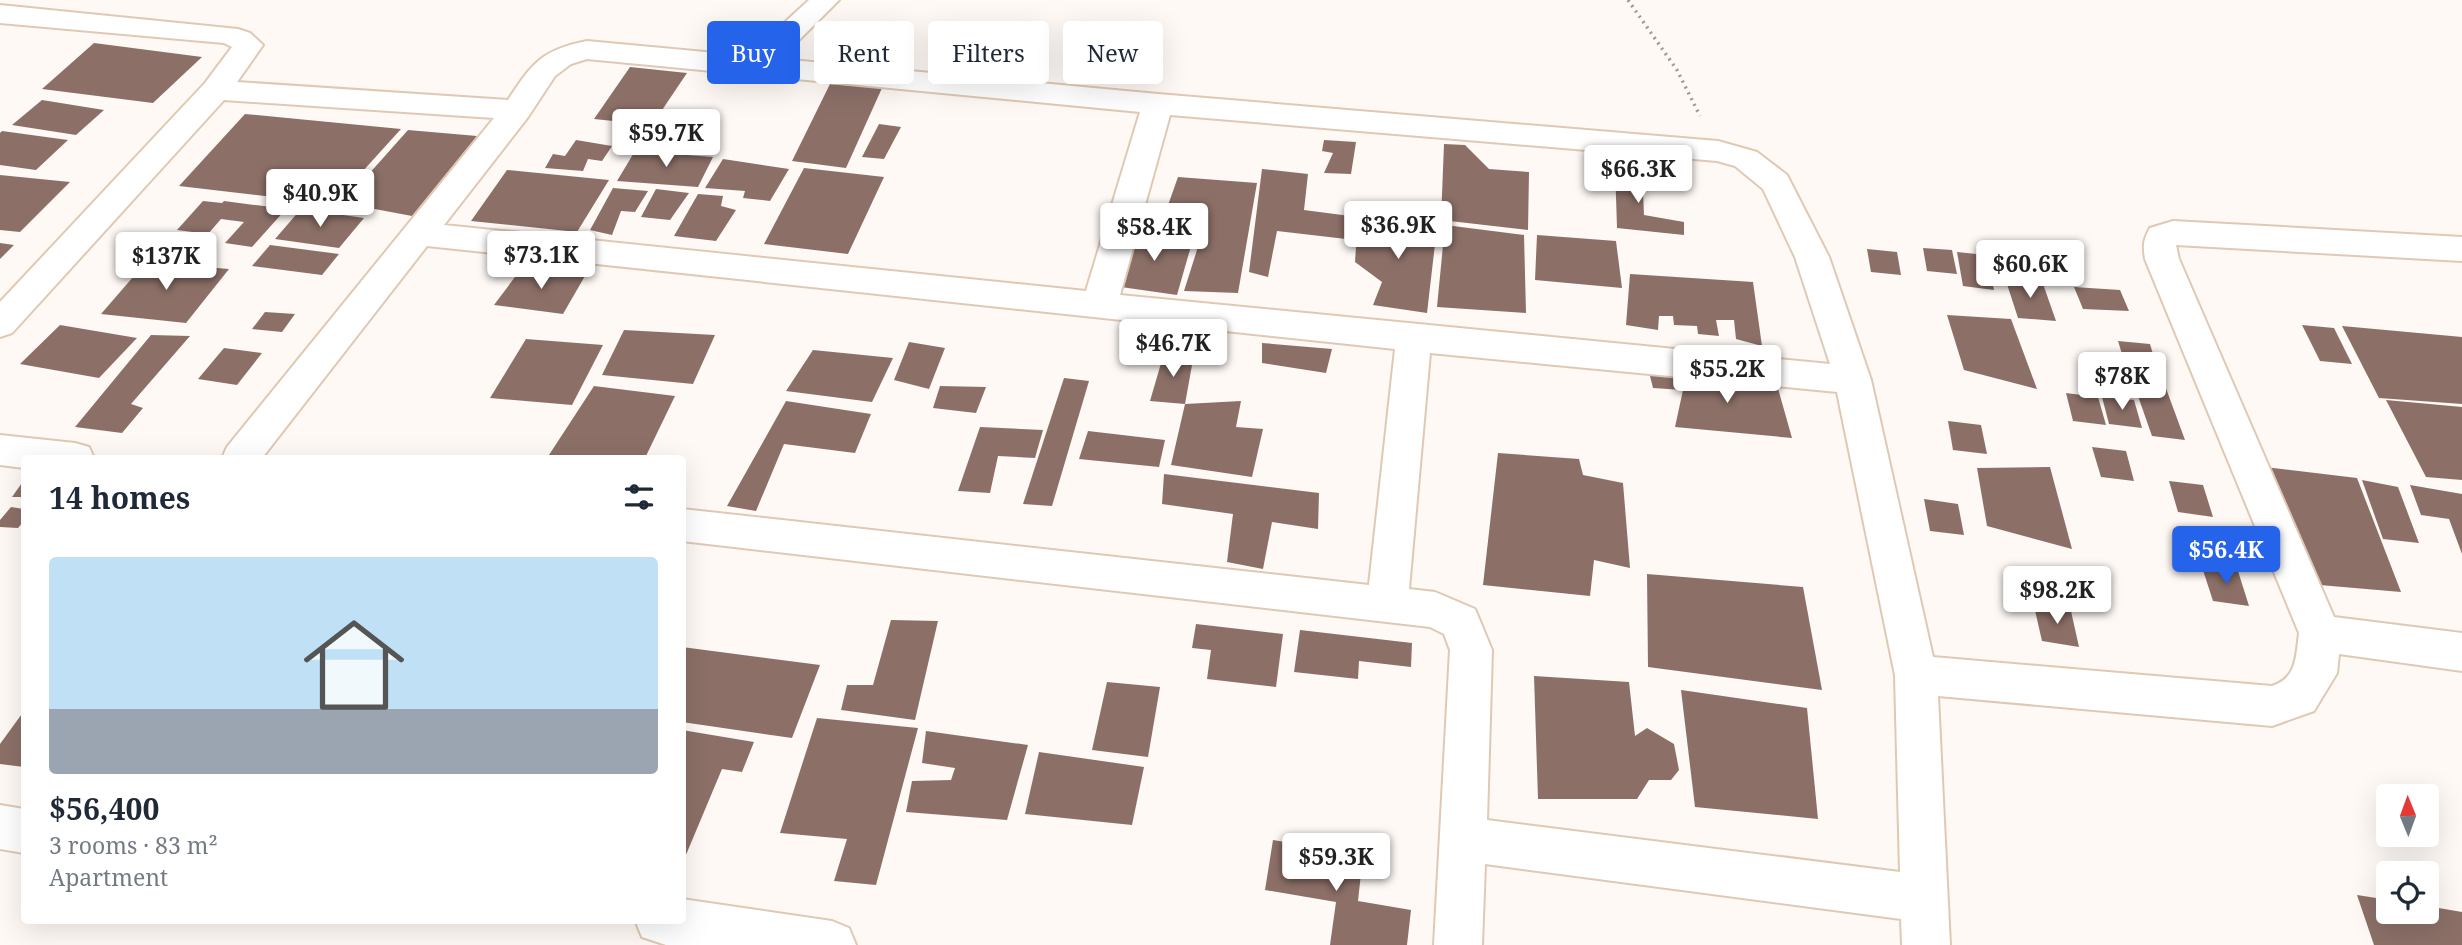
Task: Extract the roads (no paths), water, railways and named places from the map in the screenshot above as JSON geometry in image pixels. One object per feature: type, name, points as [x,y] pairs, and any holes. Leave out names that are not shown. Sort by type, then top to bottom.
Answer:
[{"type":"street","points":[[800,24],[825,0]]},
{"type":"street","points":[[0,13],[228,35],[248,45],[216,90],[0,324]]},
{"type":"street","points":[[243,455],[517,110],[550,61],[564,53],[587,50],[707,61]]},
{"type":"street","points":[[800,70],[1158,104],[1718,151],[1746,159],[1776,183],[1812,257],[1853,380],[1916,675],[1926,945]]},
{"type":"street","points":[[216,90],[517,110]]},
{"type":"street","points":[[1100,303],[1158,104]]},
{"type":"street","points":[[1916,675],[2272,706],[2299,697],[2316,673],[2320,633],[2162,259],[2159,244],[2162,236],[2173,233],[2462,249]]},
{"type":"street","points":[[419,234],[1100,303],[1414,338],[1853,380]]},
{"type":"street","points":[[1387,605],[1414,338]]},
{"type":"street","points":[[0,450],[47,455]]},
{"type":"street","points":[[686,525],[1436,610],[1460,622],[1471,650],[1458,945]]},
{"type":"street","points":[[2320,633],[2462,652]]},
{"type":"street","points":[[1463,839],[1925,899]]},
{"type":"street","points":[[686,924],[832,945]]}]
